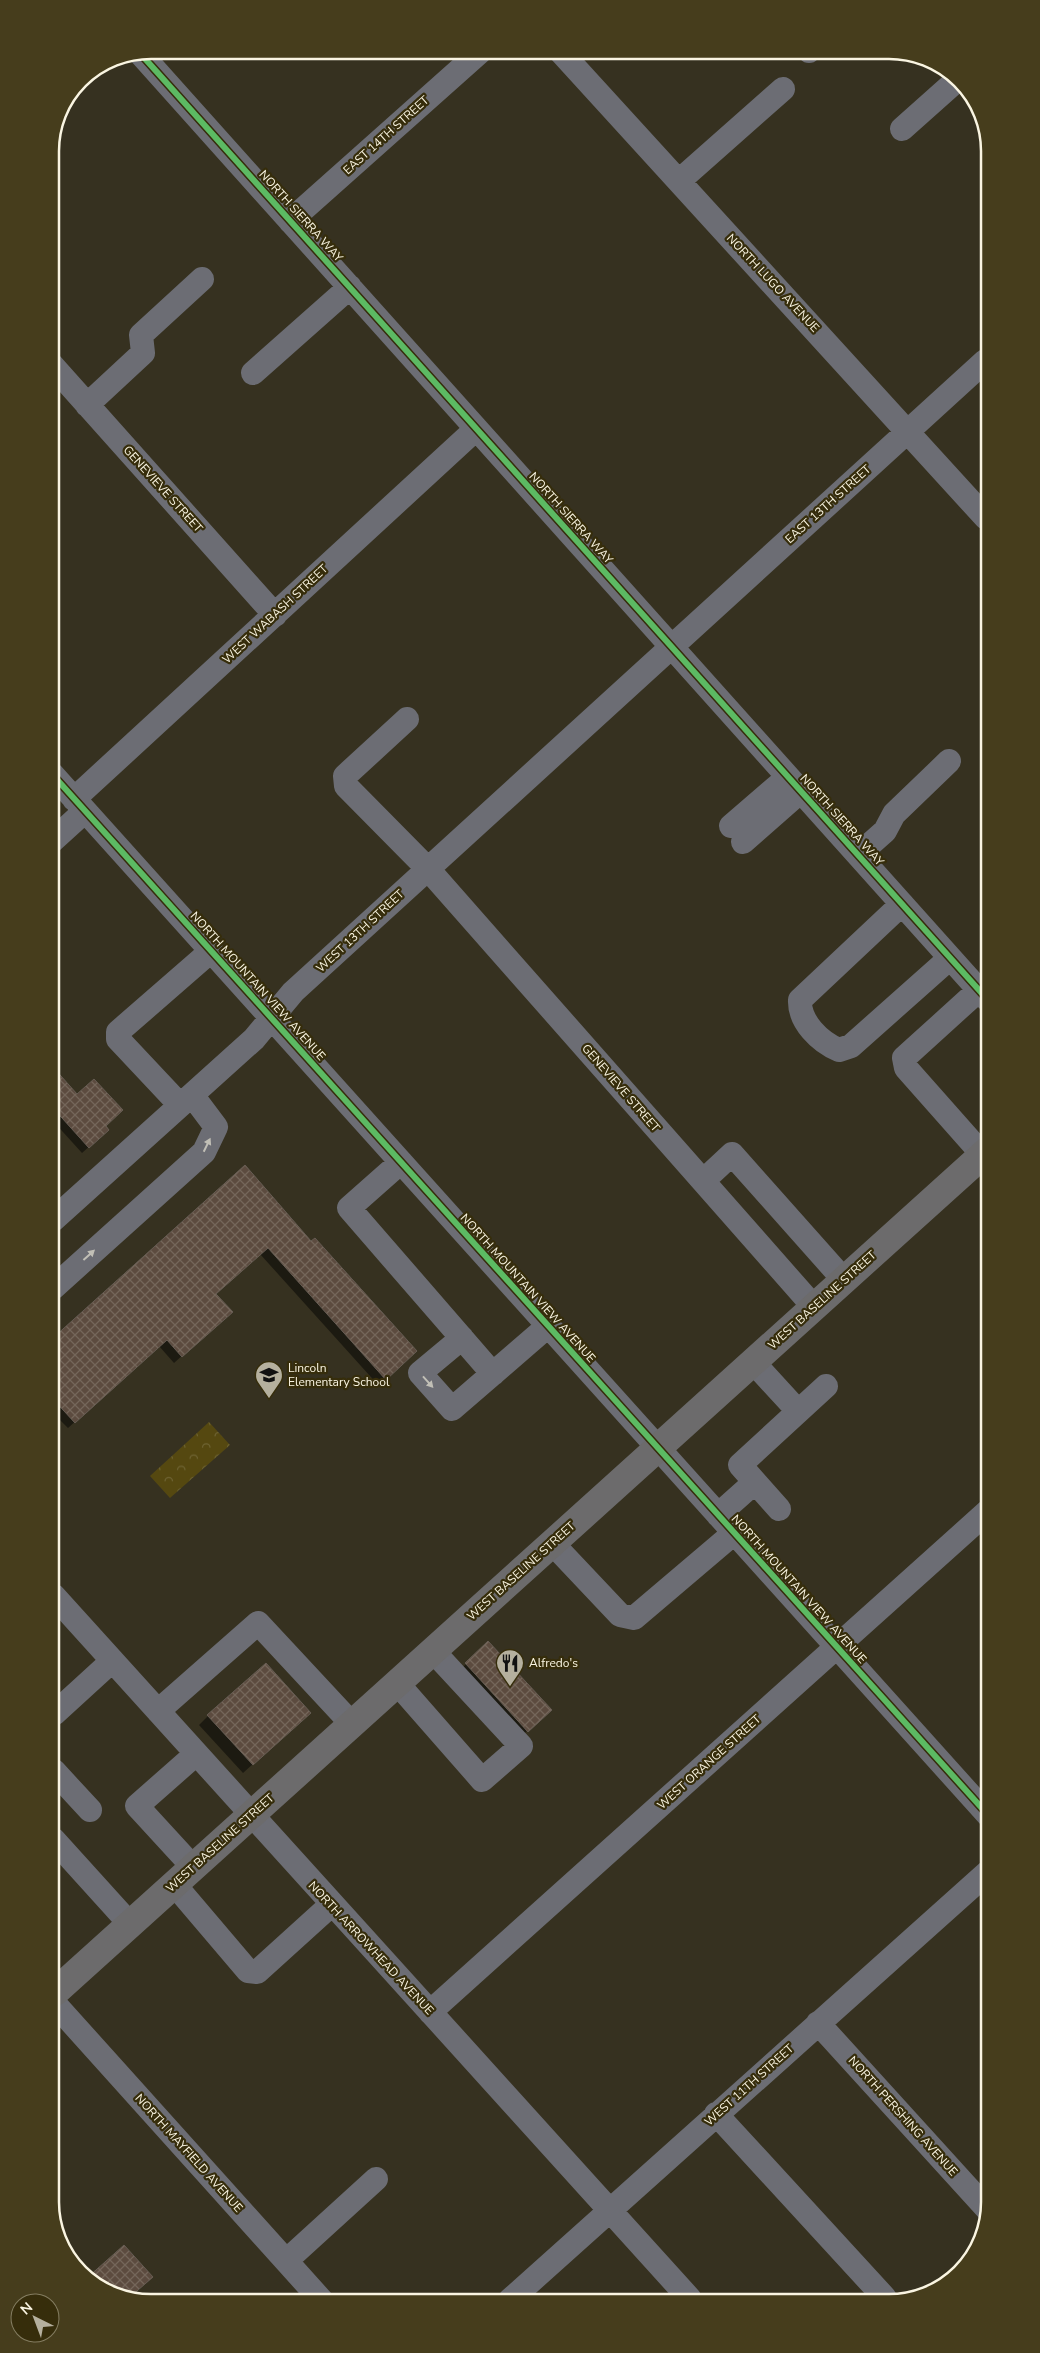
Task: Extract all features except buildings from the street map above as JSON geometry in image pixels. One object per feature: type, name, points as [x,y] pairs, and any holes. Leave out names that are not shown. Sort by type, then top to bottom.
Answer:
[{"type":"main road","name":"WEST BASELINE STREET","points":[[59,1988],[981,1157]]},
{"type":"street","name":"NORTH SIERRA WAY","points":[[149,59],[290,221],[981,992]]},
{"type":"street","name":"EAST 14TH STREET","points":[[290,221],[472,59]]},
{"type":"street","name":"NORTH LUGO AVENUE","points":[[566,59],[981,512]]},
{"type":"street","points":[[902,129],[952,84]]},
{"type":"street","points":[[679,182],[782,89]]},
{"type":"street","points":[[87,405],[143,353],[141,335],[202,279]]},
{"type":"street","points":[[253,373],[350,287]]},
{"type":"street","name":"EAST 13TH STREET","points":[[671,646],[981,366]]},
{"type":"street","name":"GENEVIEVE STREET","points":[[59,373],[275,615]]},
{"type":"street","name":"WEST WABASH STREET","points":[[59,831],[80,805],[275,615],[476,429]]},
{"type":"street","name":"WEST 13TH STREET","points":[[59,1215],[254,1039],[293,992],[671,646]]},
{"type":"street","name":"GENEVIEVE STREET","points":[[407,719],[345,776],[346,786],[428,869],[814,1307]]},
{"type":"street","points":[[858,855],[885,831],[894,814],[949,761]]},
{"type":"street","name":"NORTH MOUNTAIN VIEW AVENUE","points":[[59,782],[981,1807]]},
{"type":"street","points":[[737,834],[794,784]]},
{"type":"street","points":[[902,904],[800,1000],[803,1016],[823,1042],[839,1050],[851,1046],[950,958]]},
{"type":"street","points":[[59,1283],[204,1152],[216,1126],[118,1039],[118,1032],[211,951]]},
{"type":"street","points":[[981,996],[904,1058],[906,1068],[981,1149]]},
{"type":"street","points":[[703,1181],[732,1154],[844,1280]]},
{"type":"street","points":[[401,1162],[349,1208],[493,1374]]},
{"type":"street","points":[[462,1338],[420,1373],[452,1409],[548,1326]]},
{"type":"street","points":[[753,1362],[798,1411]]},
{"type":"street","points":[[779,1509],[740,1464],[826,1386]]},
{"type":"street","points":[[718,1515],[755,1482]]},
{"type":"street","name":"WEST ORANGE STREET","points":[[430,2012],[981,1517]]},
{"type":"street","points":[[552,1543],[620,1615],[634,1618],[734,1532]]},
{"type":"street","name":"NORTH ARROWHEAD AVENUE","points":[[59,1602],[331,1905],[686,2294]]},
{"type":"street","points":[[158,1711],[258,1623],[352,1724]]},
{"type":"street","points":[[397,1683],[482,1780],[521,1746],[433,1650]]},
{"type":"street","points":[[59,1709],[112,1661]]},
{"type":"street","points":[[196,1754],[138,1806],[248,1971],[257,1972],[331,1905]]},
{"type":"street","points":[[59,1776],[90,1810]]},
{"type":"street","points":[[59,1846],[130,1924]]},
{"type":"street","name":"WEST 11TH STREET","points":[[517,2294],[981,1878]]},
{"type":"street","name":"NORTH MAYFIELD AVENUE","points":[[59,2008],[316,2294]]},
{"type":"street","name":"NORTH PERSHING AVENUE","points":[[818,2023],[981,2202]]},
{"type":"street","points":[[716,2114],[881,2294]]},
{"type":"street","points":[[286,2261],[376,2179]]},
{"type":"green space","points":[[209,1422],[230,1445],[170,1498],[150,1476]]},
{"type":"cycle path","points":[[146,59],[981,992]]},
{"type":"cycle path","points":[[59,782],[981,1807]]},
{"type":"place","name":"Lincoln Elementary School","points":[[269,1399]]},
{"type":"place","name":"Alfredo's","points":[[510,1687]]}]
